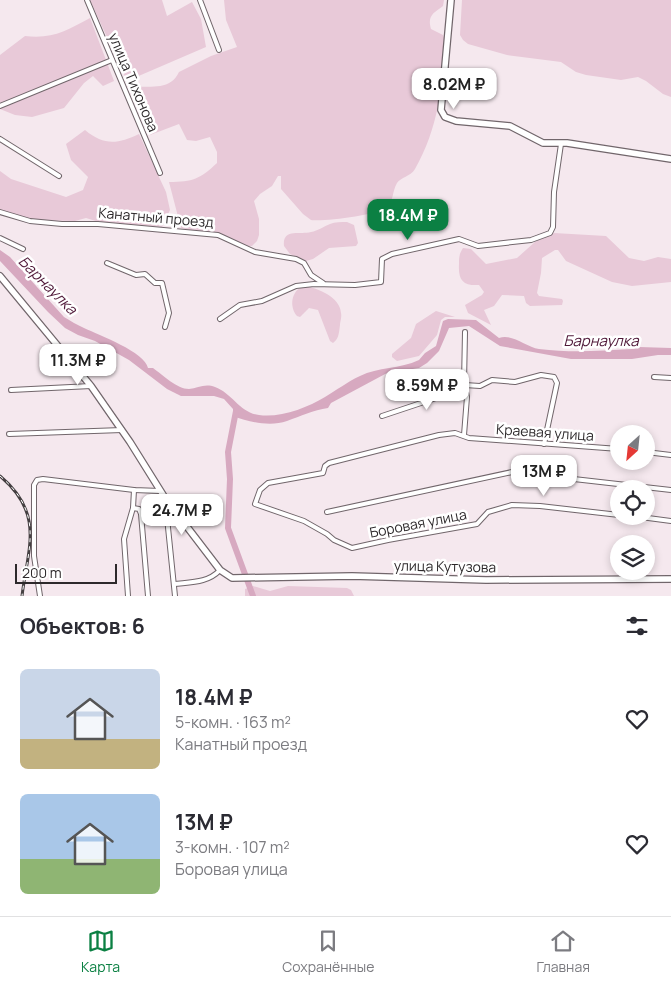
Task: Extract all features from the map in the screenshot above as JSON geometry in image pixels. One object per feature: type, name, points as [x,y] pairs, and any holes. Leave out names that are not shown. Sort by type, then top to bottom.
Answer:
[{"type":"main road","points":[[451,0],[442,114],[452,121],[510,126],[543,143],[608,149],[671,159]]},
{"type":"main road","points":[[0,276],[92,386],[165,498],[220,570]]},
{"type":"main road","name":"улица Кутузова","points":[[220,570],[232,578],[239,579],[352,576],[486,580],[671,578]]},
{"type":"street","name":"улица Тихонова","points":[[87,0],[160,173]]},
{"type":"street","points":[[200,0],[220,50]]},
{"type":"street","points":[[0,106],[112,60]]},
{"type":"street","points":[[0,139],[59,176]]},
{"type":"street","points":[[220,319],[240,306],[262,300],[296,286],[325,284],[355,285],[381,282],[382,259],[392,254],[459,239],[478,246],[531,240],[550,233],[553,227],[554,192],[561,144]]},
{"type":"street","name":"Канатный проезд","points":[[0,212],[30,221],[62,224],[98,224],[218,236],[256,252],[296,259],[304,263],[311,275],[325,284]]},
{"type":"street","points":[[0,238],[23,249]]},
{"type":"street","points":[[107,263],[128,273],[145,274],[155,283],[162,283],[169,313],[165,327]]},
{"type":"street","points":[[464,435],[468,397],[465,387],[465,332]]},
{"type":"street","points":[[382,416],[465,387],[480,386],[492,380],[515,382],[541,375],[554,377],[557,381],[544,444]]},
{"type":"street","points":[[654,377],[671,378]]},
{"type":"street","points":[[11,390],[92,386]]},
{"type":"street","points":[[9,434],[122,430]]},
{"type":"street","name":"Краевая улица","points":[[255,504],[260,490],[271,482],[323,473],[325,466],[329,463],[439,434],[452,433],[469,438],[610,448]]},
{"type":"street","points":[[655,453],[671,455]]},
{"type":"street","points":[[327,512],[512,472],[671,490]]},
{"type":"street","points":[[40,596],[34,556],[34,485],[37,480],[43,479],[134,490],[160,490]]},
{"type":"street","points":[[128,596],[124,539],[133,508],[134,490]]},
{"type":"street","points":[[165,498],[175,596]]},
{"type":"street","name":"Боровая улица","points":[[255,504],[304,521],[334,540],[352,548],[477,524],[488,512],[512,504],[610,514]]},
{"type":"street","points":[[133,508],[139,509],[141,514],[148,596]]},
{"type":"street","points":[[655,519],[671,521]]},
{"type":"street","points":[[174,584],[213,578],[220,570]]},
{"type":"shaded area","points":[[90,0],[162,0],[167,16],[192,2],[201,19],[206,47],[127,81]]},
{"type":"shaded area","points":[[224,0],[444,0],[443,6],[432,15],[430,20],[431,29],[443,35],[445,40],[441,90],[434,123],[423,154],[415,169],[397,183],[389,206],[381,211],[350,217],[311,220],[303,214],[281,189],[281,176],[278,176],[272,186],[260,194],[254,201],[259,219],[259,235],[257,241],[252,246],[245,246],[224,238],[181,228],[169,182],[190,180],[206,173],[217,163],[217,152],[210,137],[196,141],[187,140],[179,124],[150,135],[134,94],[135,87],[154,87],[166,84],[176,78],[179,72],[211,56],[237,47],[226,20]]},
{"type":"shaded area","points":[[462,0],[671,0],[671,97],[663,94],[638,77],[621,80],[586,75],[576,72],[561,62],[507,55],[468,44],[460,35]]},
{"type":"shaded area","points":[[90,18],[114,81],[103,86],[93,76],[84,83],[64,108],[32,117],[15,115],[0,109],[0,55],[25,36],[52,35],[74,27]]},
{"type":"shaded area","points":[[85,130],[98,139],[111,142],[124,140],[139,134],[166,192],[170,210],[162,227],[99,222],[86,218],[75,221],[29,220],[0,211],[0,171],[11,179],[66,197],[83,190],[88,177],[71,160],[66,144]]},
{"type":"shaded area","points":[[347,222],[354,225],[358,243],[356,246],[329,248],[313,259],[306,261],[290,254],[284,246],[284,240],[289,234],[307,233],[332,223]]},
{"type":"shaded area","points":[[554,233],[606,236],[629,258],[644,261],[658,257],[671,259],[671,282],[632,286],[612,282],[566,261],[558,250],[555,250],[542,258],[537,293],[539,296],[562,299],[562,305],[530,306],[526,303],[524,296],[502,295],[494,306],[484,310],[491,325],[468,313],[465,305],[484,292],[479,285],[465,283],[459,274],[459,258],[463,248],[471,249],[486,264],[517,258],[536,241]]},
{"type":"shaded area","points":[[0,250],[10,257],[64,317],[130,350],[145,362],[148,368],[153,368],[180,387],[189,389],[205,386],[215,387],[246,411],[259,415],[284,414],[302,408],[367,373],[419,360],[425,353],[436,346],[443,321],[448,319],[476,320],[499,338],[509,337],[539,349],[585,351],[639,347],[671,348],[671,355],[632,359],[571,359],[500,346],[469,326],[449,328],[439,351],[419,368],[387,373],[331,403],[328,408],[280,423],[260,423],[233,416],[233,409],[224,399],[214,396],[181,396],[167,389],[129,360],[95,341],[65,328],[0,261]]},
{"type":"shaded area","points":[[304,286],[327,294],[340,307],[339,333],[333,343],[330,341],[318,310],[309,308],[300,317],[294,312],[292,304],[294,295],[296,291]]},
{"type":"shaded area","points":[[436,311],[455,317],[445,317],[441,320],[437,335],[419,356],[397,361],[392,357],[392,354],[411,338],[416,324]]},
{"type":"shaded area","points":[[253,586],[270,591],[288,586],[347,588],[351,590],[354,596],[245,596],[245,589]]},
{"type":"waterway","points":[[236,411],[228,452],[230,479],[228,528],[253,596]]},
{"type":"railway","points":[[0,476],[14,490],[23,504],[28,518],[30,547],[22,596]]},
{"type":"water label","name":"Барнаулка","points":[[48,285]]},
{"type":"water label","name":"Барнаулка","points":[[601,340]]}]
